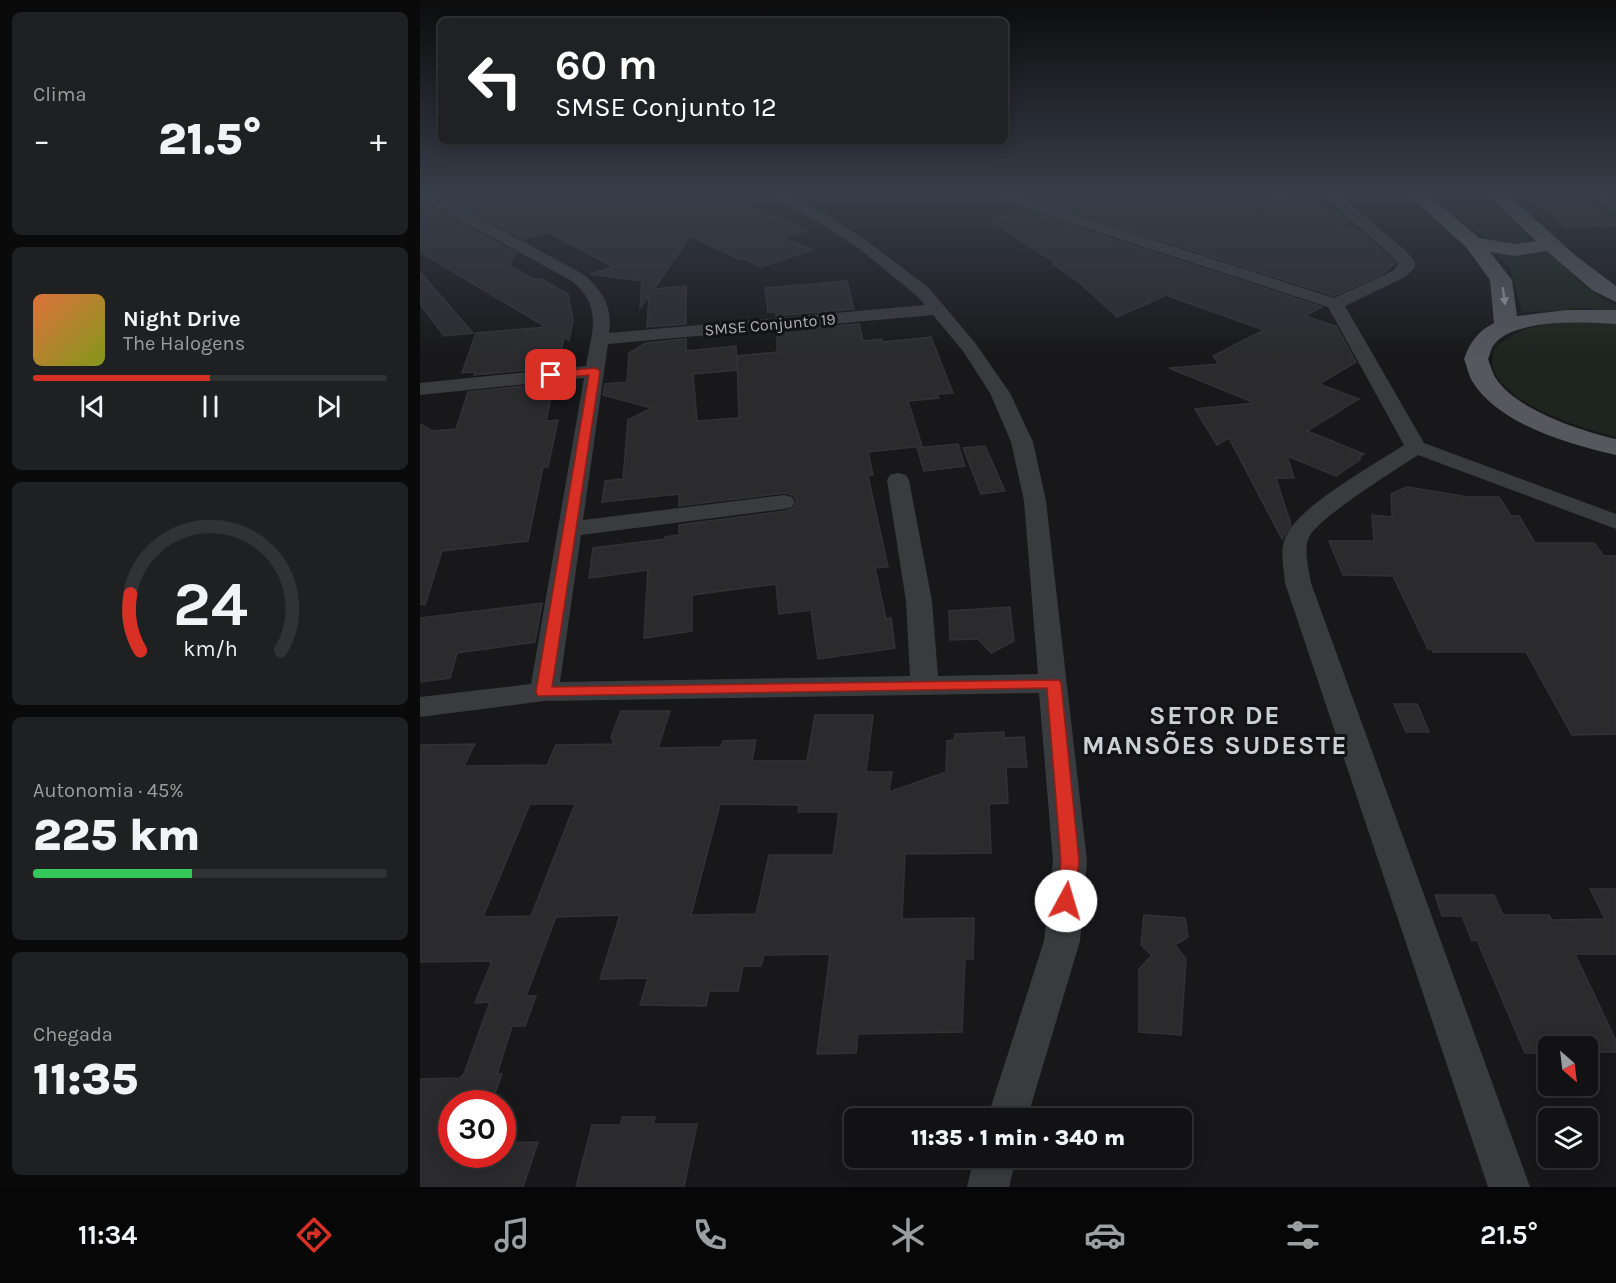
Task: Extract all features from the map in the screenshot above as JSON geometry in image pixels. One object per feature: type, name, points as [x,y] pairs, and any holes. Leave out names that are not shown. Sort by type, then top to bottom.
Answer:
[{"type":"main road","points":[[1476,246],[1501,280],[1505,300],[1506,327]]},
{"type":"main road","points":[[1493,246],[1515,250],[1537,246]]},
{"type":"main road","points":[[1555,246],[1591,278],[1616,295]]},
{"type":"main road","points":[[1612,448],[1551,427],[1510,404],[1485,381],[1476,359],[1484,341],[1506,327],[1542,318],[1588,315],[1616,317]]},
{"type":"street","points":[[523,246],[585,283],[599,299],[603,317],[602,339],[544,692]]},
{"type":"street","points":[[865,246],[905,276],[939,309],[970,348],[1000,393],[1022,442],[1035,501],[1070,861],[1062,941],[1010,1108]]},
{"type":"street","points":[[1168,246],[1335,304],[1416,447],[1616,522]]},
{"type":"street","points":[[1335,304],[1407,267],[1407,262],[1391,246]]},
{"type":"street","name":"SMSE Conjunto 19","points":[[602,339],[939,309]]},
{"type":"street","points":[[420,389],[595,371]]},
{"type":"street","points":[[1416,447],[1344,496],[1302,529],[1297,537],[1298,584],[1509,1187]]},
{"type":"street","points":[[898,480],[919,601],[926,687]]},
{"type":"street","points":[[570,529],[784,502]]},
{"type":"street","points":[[420,707],[544,692],[1054,683]]},
{"type":"street","points":[[988,1187],[992,1168]]},
{"type":"shaded area","points":[[1489,251],[1513,254],[1553,251],[1581,282],[1616,306],[1616,311],[1581,308],[1522,313],[1510,267]]},
{"type":"shaded area","points":[[1574,321],[1616,322],[1616,437],[1565,421],[1528,404],[1500,381],[1493,368],[1494,349],[1513,335],[1541,325]]},
{"type":"building","points":[[420,246],[504,246],[516,253],[509,265],[532,279],[541,279],[568,294],[573,321],[569,340],[564,337],[558,367],[474,375],[475,372],[462,373],[476,333],[546,327],[420,252]]},
{"type":"building","points":[[575,246],[683,246],[654,289],[686,286],[686,324],[647,327],[649,296],[640,308],[642,281],[590,274],[614,267]]},
{"type":"building","points":[[712,246],[804,246],[812,250],[761,267],[745,259],[739,259]]},
{"type":"building","points":[[1030,246],[1135,246],[1322,307],[1305,316],[1336,326],[1356,362],[1319,384],[1359,399],[1307,431],[1364,454],[1358,458],[1361,459],[1336,476],[1287,456],[1294,478],[1276,478],[1291,525],[1282,539],[1229,438],[1217,445],[1195,409],[1255,403],[1169,368],[1219,364],[1213,356],[1264,330],[1166,295],[1117,317],[1080,283],[1053,264],[1056,263]]},
{"type":"building","points":[[1179,246],[1377,246],[1396,263],[1382,274],[1334,296]]},
{"type":"building","points":[[420,272],[473,333],[444,336],[420,304]]},
{"type":"building","points":[[847,281],[854,309],[776,316],[776,312],[768,312],[765,288]]},
{"type":"building","points":[[859,324],[863,341],[882,339],[883,342],[931,337],[953,393],[937,394],[939,398],[908,401],[922,446],[868,452],[873,475],[868,476],[888,567],[875,568],[886,619],[891,618],[895,648],[818,659],[811,610],[779,614],[776,584],[692,595],[692,631],[644,638],[648,570],[589,578],[593,548],[665,539],[665,537],[679,535],[679,525],[785,511],[794,508],[797,501],[793,495],[784,493],[679,506],[679,494],[602,502],[605,481],[623,479],[628,420],[652,408],[603,395],[605,384],[627,382],[629,353],[646,343],[686,339],[686,351],[736,346],[737,370],[693,374],[697,421],[739,418],[737,356],[777,352],[777,331]]},
{"type":"building","points":[[554,383],[546,421],[558,420],[548,467],[543,467],[528,541],[442,551],[425,605],[420,604],[420,424],[433,431],[456,429],[468,392]]},
{"type":"building","points":[[958,444],[965,466],[924,471],[917,448]]},
{"type":"building","points":[[985,446],[1005,491],[981,494],[963,448]]},
{"type":"building","points":[[1407,487],[1468,497],[1499,497],[1511,516],[1519,516],[1535,543],[1594,543],[1604,556],[1616,556],[1616,734],[1572,735],[1526,652],[1433,652],[1432,649],[1428,649],[1393,576],[1343,575],[1329,541],[1374,541],[1372,515],[1392,517],[1391,494]]},
{"type":"building","points":[[542,603],[535,642],[457,653],[450,678],[420,682],[420,618]]},
{"type":"building","points":[[1010,607],[1014,641],[991,653],[978,639],[950,640],[949,611]]},
{"type":"building","points":[[1394,704],[1417,704],[1429,732],[1406,732]]},
{"type":"building","points":[[621,711],[670,711],[658,748],[721,747],[723,741],[756,740],[752,761],[807,761],[815,715],[873,715],[866,772],[892,772],[889,792],[946,772],[947,741],[954,740],[955,734],[1004,732],[1004,738],[1024,737],[1027,767],[1006,767],[1008,803],[989,804],[991,853],[905,854],[902,919],[974,918],[973,959],[965,959],[962,1032],[858,1034],[856,1053],[817,1054],[830,954],[764,955],[761,966],[743,966],[738,991],[709,991],[706,1006],[640,1005],[648,978],[600,979],[620,915],[556,917],[526,996],[536,996],[525,1026],[512,1026],[497,1074],[502,1074],[496,1090],[438,1090],[438,1168],[516,1168],[516,1143],[538,1142],[523,1187],[420,1187],[420,1079],[460,1078],[464,1074],[490,1002],[475,1003],[492,961],[420,962],[420,745],[475,744],[464,766],[547,765],[556,745],[614,744],[611,737]],"holes":[[[530,804],[575,804],[531,916],[483,917]],[[720,804],[799,805],[798,812],[839,812],[833,855],[769,855],[756,914],[691,915]]]},
{"type":"building","points":[[1590,889],[1616,889],[1616,954],[1575,954],[1616,1041],[1616,1052],[1598,1052],[1598,1036],[1538,1036],[1538,1053],[1525,1053],[1477,940],[1472,941],[1462,916],[1442,916],[1435,895],[1494,895],[1503,915],[1549,915],[1552,920],[1605,919]]},
{"type":"building","points":[[1144,915],[1185,918],[1188,937],[1175,945],[1186,959],[1181,1035],[1139,1032],[1139,969],[1152,955],[1141,945]]},
{"type":"building","points":[[622,1117],[655,1117],[653,1124],[697,1124],[684,1187],[576,1187],[592,1125],[621,1125]]},
{"type":"district","name":"SETOR DE MANSÕES SUDESTE","points":[[1215,730]]},
{"type":"route","points":[[551,375],[595,371],[544,692],[1054,683],[1070,861],[1066,901]]}]
